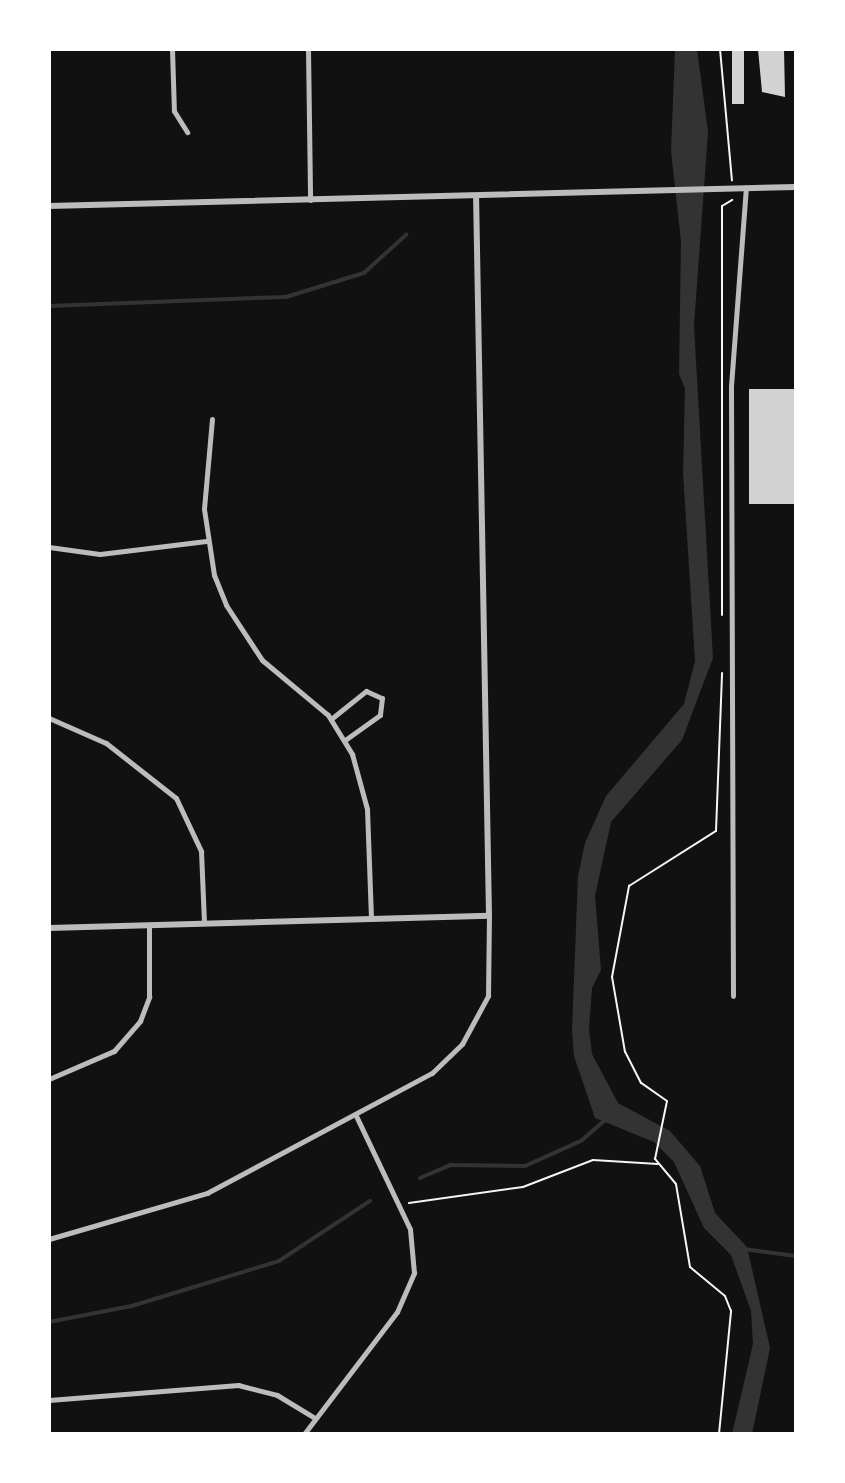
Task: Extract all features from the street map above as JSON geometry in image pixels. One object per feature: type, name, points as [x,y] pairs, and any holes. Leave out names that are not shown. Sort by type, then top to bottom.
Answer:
[{"type":"street","points":[[172,49],[174,111],[187,132]]},
{"type":"street","points":[[308,49],[310,200]]},
{"type":"street","points":[[49,206],[796,187]]},
{"type":"street","points":[[733,996],[732,386],[746,188]]},
{"type":"street","points":[[49,1239],[207,1193],[356,1116],[432,1073],[462,1044],[488,996],[489,916],[476,196]]},
{"type":"street","points":[[212,419],[204,473],[206,541],[226,605],[242,634],[262,660],[331,719],[345,740],[365,793],[371,919]]},
{"type":"street","points":[[49,547],[100,554],[206,541]]},
{"type":"street","points":[[331,719],[366,691],[382,698],[380,715],[345,740]]},
{"type":"street","points":[[49,718],[116,749],[176,798],[201,851],[204,923]]},
{"type":"street","points":[[49,928],[489,916]]},
{"type":"street","points":[[49,1079],[114,1051],[140,1021],[149,997],[149,925]]},
{"type":"street","points":[[304,1434],[409,1294],[414,1250],[401,1206],[356,1116]]},
{"type":"street","points":[[49,1400],[238,1385],[277,1395],[316,1418]]},
{"type":"path","points":[[720,338],[722,621]]},
{"type":"path","points":[[719,1434],[731,1311],[725,1296],[690,1266],[677,1184],[658,1164],[655,1154],[666,1117],[665,1097],[641,1083],[625,1052],[614,956],[621,904],[634,880],[713,836],[723,661]]},
{"type":"path","points":[[401,1206],[445,1194],[523,1187],[593,1160],[658,1164]]},
{"type":"shaded area","points":[[675,49],[697,49],[708,132],[694,326],[713,658],[682,740],[611,822],[595,896],[601,970],[592,988],[589,1030],[592,1054],[618,1103],[670,1131],[700,1166],[715,1213],[747,1247],[770,1348],[752,1434],[732,1434],[753,1344],[751,1311],[731,1255],[704,1228],[674,1162],[654,1142],[595,1118],[574,1056],[572,1030],[578,876],[585,843],[606,796],[684,704],[695,661],[683,473],[685,389],[679,374],[681,241],[671,151]]},
{"type":"building","points":[[732,49],[744,49],[744,104],[732,104]]},
{"type":"building","points":[[758,49],[784,49],[785,97],[762,92]]},
{"type":"building","points":[[749,389],[796,389],[796,504],[749,504]]},
{"type":"waterway","points":[[49,306],[286,297],[364,273],[406,235]]},
{"type":"waterway","points":[[420,1178],[450,1165],[525,1166],[581,1141],[607,1118]]},
{"type":"waterway","points":[[49,1322],[132,1306],[279,1261],[370,1201]]},
{"type":"waterway","points":[[744,1249],[796,1256]]}]
